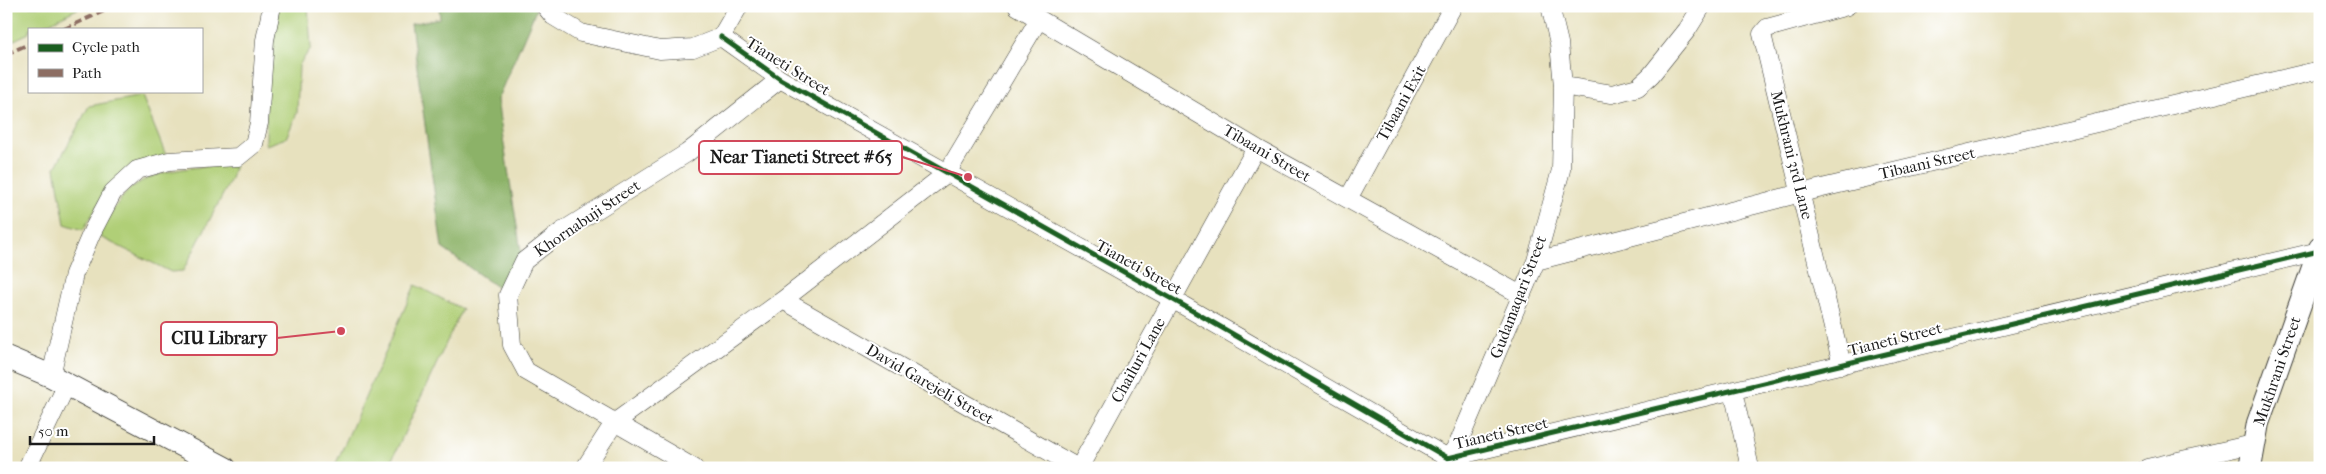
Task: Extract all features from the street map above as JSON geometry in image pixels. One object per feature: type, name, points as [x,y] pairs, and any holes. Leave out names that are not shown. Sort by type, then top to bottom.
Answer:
[{"type":"street","points":[[27,468],[59,380],[74,274],[92,232],[113,192],[137,170],[169,161],[238,157],[254,144],[259,123],[265,40],[272,6]]},
{"type":"street","points":[[545,6],[553,16],[581,33],[660,50],[693,48],[721,36],[739,6]]},
{"type":"street","name":"Tibaani Street","points":[[1017,6],[1256,148],[1521,295]]},
{"type":"street","name":"Tibaani Exit","points":[[1348,199],[1453,6]]},
{"type":"street","name":"Gudamaqari Street","points":[[1445,463],[1458,444],[1536,261],[1561,170],[1563,86],[1559,43],[1550,6]]},
{"type":"street","points":[[1563,86],[1612,94],[1638,87],[1651,75],[1687,30],[1702,6]]},
{"type":"street","name":"Mukhrani 3rd Lane","points":[[1842,365],[1762,34],[1766,28],[1847,6]]},
{"type":"street","points":[[586,468],[614,422],[782,300],[947,173],[1039,20]]},
{"type":"street","name":"Tianeti Street","points":[[721,36],[780,79],[1172,299],[1445,463],[2319,249]]},
{"type":"street","name":"Tibaani Street","points":[[1536,261],[1801,194],[2320,70]]},
{"type":"street","name":"Khornabuji Street","points":[[694,468],[526,371],[512,345],[508,295],[524,261],[561,232],[687,152],[780,79]]},
{"type":"street","name":"Chailuri Lane","points":[[1078,468],[1256,148]]},
{"type":"street","name":"Mukhrani Street","points":[[2250,468],[2258,423],[2319,249]]},
{"type":"street","name":"David Garejeli Street","points":[[782,300],[1078,468]]},
{"type":"street","points":[[6,357],[59,380],[202,463],[224,468]]},
{"type":"street","points":[[1733,391],[1750,468]]},
{"type":"street","points":[[2147,468],[2253,444]]},
{"type":"green space","points":[[6,6],[83,6],[39,28],[28,28],[28,33],[6,44]]},
{"type":"green space","points":[[279,6],[308,6],[311,48],[299,65],[297,113],[286,138],[266,145],[266,84]]},
{"type":"green space","points":[[439,6],[533,6],[536,10],[497,100],[522,258],[508,295],[442,248],[411,24],[440,18]]},
{"type":"green space","points":[[142,96],[167,158],[109,187],[83,230],[65,224],[55,168],[89,106]]},
{"type":"green space","points":[[235,164],[231,179],[183,271],[171,272],[96,235],[127,192],[142,181],[181,169]]},
{"type":"green space","points":[[415,285],[462,309],[388,468],[334,468]]},
{"type":"marked path","points":[[66,28],[115,6]]},
{"type":"marked path","points":[[6,54],[28,44]]},
{"type":"cycle path","points":[[721,37],[780,79],[1172,299],[1448,458],[2319,251],[2320,248]]},
{"type":"place","name":"Near Tianeti Street #65","points":[[968,177]]},
{"type":"place","name":"CIU Library","points":[[341,331]]}]
